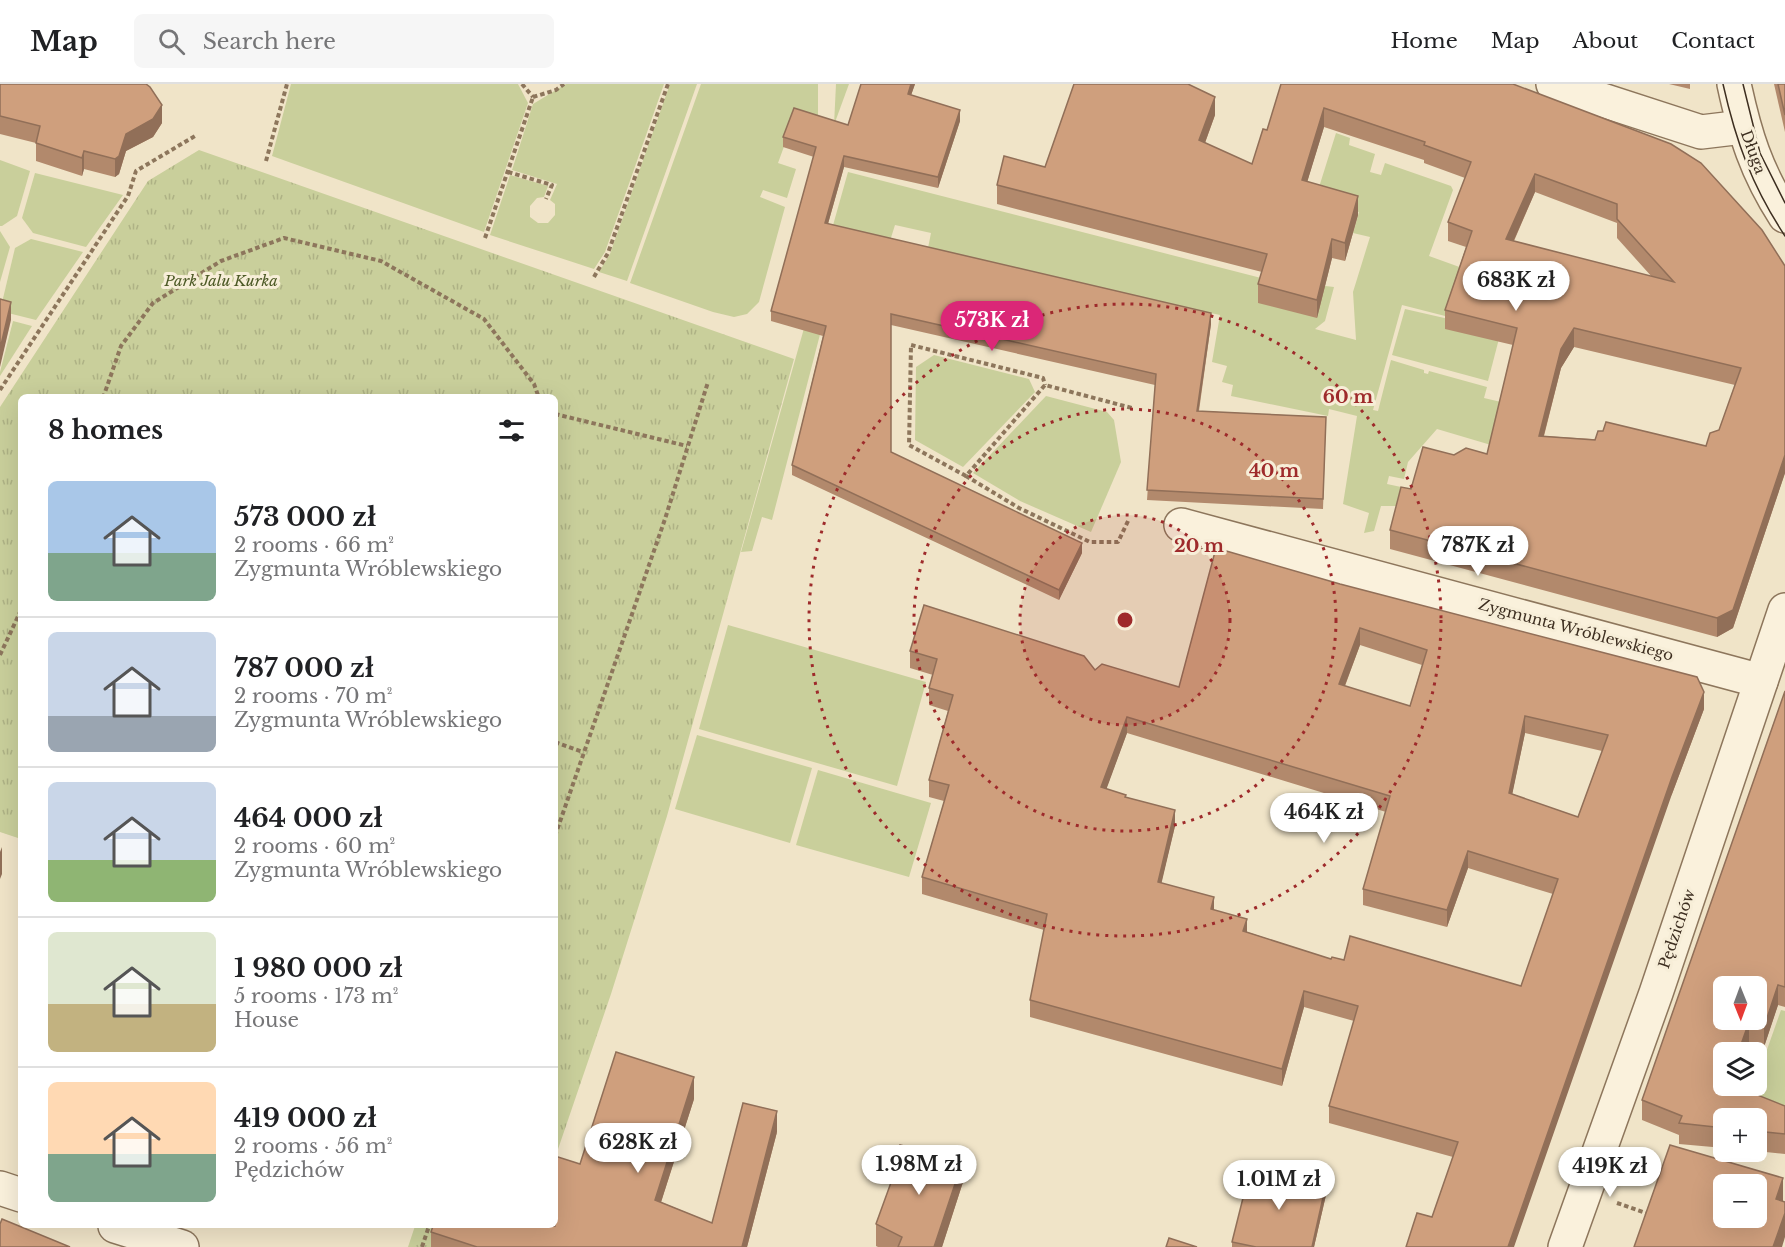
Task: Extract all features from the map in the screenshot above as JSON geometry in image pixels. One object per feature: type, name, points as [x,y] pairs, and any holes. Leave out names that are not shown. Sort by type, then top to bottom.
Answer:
[{"type":"street","points":[[1553,84],[1701,132],[1743,127]]},
{"type":"street","name":"Długa","points":[[1734,84],[1743,127],[1758,170],[1785,216]]},
{"type":"street","name":"Zygmunta Wróblewskiego","points":[[1181,525],[1761,681]]},
{"type":"street","name":"Pędzichów","points":[[1566,1247],[1656,993],[1785,610]]},
{"type":"street","points":[[0,1188],[18,1193]]},
{"type":"street","points":[[133,1236],[182,1247]]},
{"type":"path","points":[[266,161],[287,84]]},
{"type":"path","points":[[522,84],[533,97]]},
{"type":"path","points":[[533,97],[556,90],[564,84]]},
{"type":"path","points":[[594,277],[608,253],[668,84]]},
{"type":"path","points":[[485,238],[533,97]]},
{"type":"path","points":[[0,390],[129,196],[136,171],[195,136]]},
{"type":"path","points":[[508,172],[552,185],[546,199]]},
{"type":"path","points":[[104,394],[121,346],[153,303],[221,261],[284,238],[381,261],[484,319],[534,384],[538,394]]},
{"type":"path","points":[[1045,385],[1043,378],[911,345],[909,445],[1018,508],[1090,542],[1118,542],[1128,521]]},
{"type":"path","points":[[558,828],[665,519],[708,382]]},
{"type":"path","points":[[1045,385],[1132,408]]},
{"type":"path","points":[[966,476],[1045,385]]},
{"type":"path","points":[[558,415],[687,446]]},
{"type":"path","points":[[0,655],[18,616]]},
{"type":"path","points":[[558,743],[583,752]]},
{"type":"path","points":[[1613,1201],[1653,1216]]},
{"type":"path","points":[[422,1247],[428,1228]]},
{"type":"green space","points":[[291,84],[518,84],[528,103],[484,232],[272,156]]},
{"type":"green space","points":[[566,84],[664,84],[605,252],[594,269],[490,235],[510,175],[548,186],[544,197],[537,198],[530,206],[530,217],[538,223],[548,223],[555,215],[555,204],[550,200],[557,184],[512,170],[533,104]]},
{"type":"green space","points":[[670,84],[697,84],[627,281],[599,272],[610,254]]},
{"type":"green space","points":[[701,84],[818,84],[818,128],[794,119],[778,163],[796,169],[787,198],[763,190],[760,197],[785,207],[759,302],[747,314],[734,317],[630,283]]},
{"type":"green space","points":[[836,84],[849,84],[834,125]]},
{"type":"green space","points":[[1336,133],[1350,138],[1349,145],[1375,154],[1370,172],[1381,175],[1385,163],[1451,186],[1453,190],[1429,256],[1465,269],[1449,317],[1402,305],[1373,410],[1378,411],[1391,360],[1424,370],[1424,373],[1428,374],[1429,371],[1487,387],[1484,398],[1501,402],[1491,445],[1437,429],[1408,462],[1404,479],[1389,476],[1387,484],[1401,487],[1396,506],[1381,506],[1374,531],[1364,533],[1369,513],[1343,504],[1357,416],[1329,409],[1328,416],[1231,396],[1233,385],[1222,382],[1227,366],[1212,362],[1220,315],[927,253],[931,233],[895,225],[889,244],[846,234],[772,520],[762,517],[752,551],[741,552],[848,172],[1265,279],[1334,287],[1325,321],[1315,329],[1356,340],[1353,292],[1370,237],[1353,233],[1359,212],[1315,200]]},
{"type":"green space","name":"Park Jalu Kurka","points":[[199,150],[794,359],[667,816],[611,994],[558,1149],[558,394],[18,394],[18,838],[0,832],[0,407],[148,181]]},
{"type":"green space","points":[[0,160],[30,171],[17,216],[2,226],[0,226]]},
{"type":"green space","points":[[35,173],[123,195],[86,247],[33,233],[22,218]]},
{"type":"green space","points":[[0,231],[10,247],[0,282]]},
{"type":"green space","points":[[31,239],[83,252],[36,320],[0,311],[15,248]]},
{"type":"green space","points":[[1405,309],[1501,331],[1488,381],[1392,355]]},
{"type":"green space","points":[[13,321],[32,326],[0,376],[0,372]]},
{"type":"green space","points":[[934,355],[1029,379],[1035,392],[963,467],[915,440],[916,367]]},
{"type":"green space","points":[[1046,396],[1107,412],[1114,420],[1121,462],[1091,532],[1020,501],[973,473]]},
{"type":"green space","points":[[728,625],[926,682],[897,786],[699,729]]},
{"type":"green space","points":[[697,735],[812,768],[790,843],[675,809]]},
{"type":"green space","points":[[818,770],[931,803],[909,877],[796,845]]},
{"type":"green space","points":[[1781,1010],[1785,1011],[1785,1125],[1767,1118],[1767,1108],[1746,1108],[1750,1096],[1767,1096],[1767,1050]]},
{"type":"green space","points":[[414,1228],[439,1228],[433,1247],[408,1247]]},
{"type":"building","points":[[0,84],[146,84],[162,105],[153,119],[126,134],[119,156],[115,159],[84,151],[82,158],[36,143],[40,126],[0,116]]},
{"type":"building","points":[[861,84],[911,84],[908,94],[960,110],[938,177],[844,156],[825,223],[1211,313],[1197,411],[1326,417],[1323,499],[1147,490],[1156,374],[891,314],[891,452],[1082,543],[1059,590],[792,465],[826,326],[771,311],[816,147],[783,137],[794,108],[848,125]]},
{"type":"building","points":[[1074,84],[1188,84],[1215,97],[1199,140],[1252,164],[1263,129],[1267,130],[1281,84],[1513,84],[1671,144],[1701,163],[1762,230],[1785,266],[1785,455],[1733,610],[1717,618],[1390,530],[1401,487],[1411,489],[1423,447],[1454,455],[1466,448],[1487,454],[1517,328],[1445,310],[1472,231],[1448,222],[1471,162],[1424,145],[1425,142],[1324,108],[1302,180],[1358,196],[1345,243],[1332,239],[1317,300],[1258,284],[1267,254],[997,185],[1004,156],[1045,167]],"holes":[[[1535,174],[1617,204],[1617,219],[1674,282],[1506,239]],[[1574,328],[1741,368],[1719,430],[1710,433],[1706,446],[1606,422],[1603,431],[1598,431],[1595,440],[1539,436],[1561,349]]]},
{"type":"building","points":[[1778,84],[1785,84],[1785,115]]},
{"type":"building","points":[[0,299],[11,302],[0,349]]},
{"type":"building","points":[[1216,548],[1340,584],[1697,677],[1704,692],[1672,777],[1508,1247],[1406,1247],[1417,1213],[1432,1217],[1458,1142],[1329,1106],[1358,1006],[1304,991],[1282,1069],[1030,1000],[1047,914],[922,877],[949,785],[929,780],[953,695],[929,688],[937,659],[910,651],[924,605],[1084,656],[1095,670],[1102,664],[1179,687]],"holes":[[[1360,628],[1427,650],[1410,706],[1339,684]],[[1525,716],[1608,735],[1578,817],[1509,793]],[[1127,717],[1390,796],[1363,889],[1447,910],[1468,851],[1558,879],[1521,986],[1350,936],[1344,960],[1332,957],[1331,959],[1243,931],[1247,919],[1211,909],[1214,897],[1158,882],[1175,810],[1125,797],[1126,795],[1101,787]]]},
{"type":"building","points":[[1785,691],[1785,987],[1778,985],[1767,1018],[1767,976],[1713,976],[1713,1030],[1746,1030],[1742,1042],[1713,1042],[1713,1096],[1760,1096],[1785,1106],[1785,1134],[1767,1132],[1767,1108],[1713,1108],[1713,1127],[1679,1123],[1682,1116],[1642,1100]]},
{"type":"building","points":[[616,1052],[694,1077],[655,1200],[712,1223],[743,1103],[777,1111],[742,1247],[477,1247],[431,1232],[432,1228],[558,1228],[558,1157],[580,1164]]},
{"type":"building","points":[[900,1145],[963,1160],[934,1247],[898,1247],[902,1237],[876,1224],[893,1177],[891,1177]]},
{"type":"building","points":[[1670,1145],[1713,1158],[1713,1162],[1728,1162],[1783,1178],[1776,1199],[1785,1202],[1785,1213],[1773,1247],[1634,1247]]},
{"type":"building","points":[[1251,1166],[1326,1184],[1312,1247],[1256,1247],[1232,1242]]},
{"type":"building","points":[[2,1219],[18,1226],[18,1228],[24,1228],[70,1247],[0,1247]]},
{"type":"building","points":[[1169,1238],[1197,1247],[1166,1247]]},
{"type":"tram line","points":[[1723,84],[1740,144],[1754,181],[1785,236]]},
{"type":"tram line","points":[[1743,84],[1760,153],[1785,203]]}]
